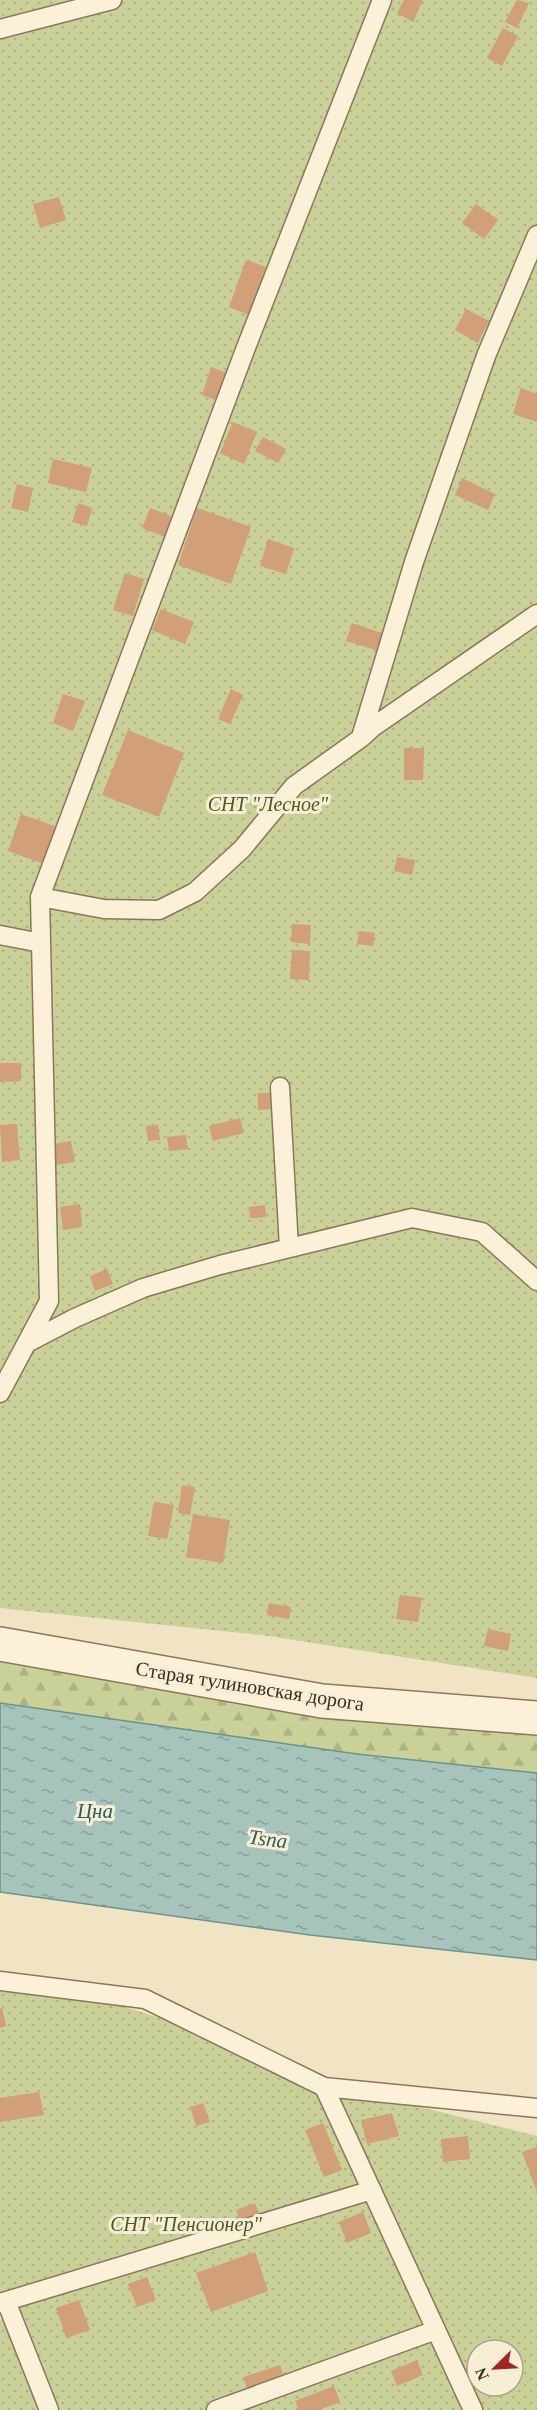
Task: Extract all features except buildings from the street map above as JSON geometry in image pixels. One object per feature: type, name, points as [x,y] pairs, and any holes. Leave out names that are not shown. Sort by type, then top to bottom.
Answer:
[{"type":"street","name":"Старая тулиновская дорога","points":[[0,1644],[322,1701],[537,1718]]},
{"type":"lane","points":[[0,29],[112,0]]},
{"type":"lane","points":[[0,1393],[49,1301],[40,897],[241,360],[382,0]]},
{"type":"lane","points":[[361,738],[414,562],[486,356],[537,235]]},
{"type":"lane","points":[[40,897],[104,909],[159,910],[195,892],[242,849],[294,786],[373,727],[537,614]]},
{"type":"lane","points":[[0,935],[41,943]]},
{"type":"lane","points":[[280,1087],[289,1248]]},
{"type":"lane","points":[[27,1343],[75,1318],[142,1288],[289,1248],[412,1218],[482,1232],[537,1281]]},
{"type":"lane","points":[[0,1982],[145,1999],[324,2087],[537,2108]]},
{"type":"lane","points":[[324,2087],[473,2410]]},
{"type":"lane","points":[[49,2410],[3,2302],[372,2190]]},
{"type":"lane","points":[[216,2410],[436,2330]]},
{"type":"green space","name":"СНТ \"Лесное\"","points":[[0,0],[537,0],[537,1678],[262,1635],[0,1608]]},
{"type":"green space","points":[[0,1653],[537,1714],[537,1773],[357,1754],[0,1703]]},
{"type":"green space","name":"СНТ \"Пенсионер\"","points":[[0,1982],[98,1998],[297,2063],[304,2083],[336,2086],[537,2136],[537,2410],[0,2410],[0,2320],[18,2315],[0,2297]]},
{"type":"water","name":"Цна","points":[[0,1703],[357,1754],[537,1773],[537,1960],[310,1935],[0,1892]]},
{"type":"water label","name":"Tsna","points":[[268,1839]]}]
